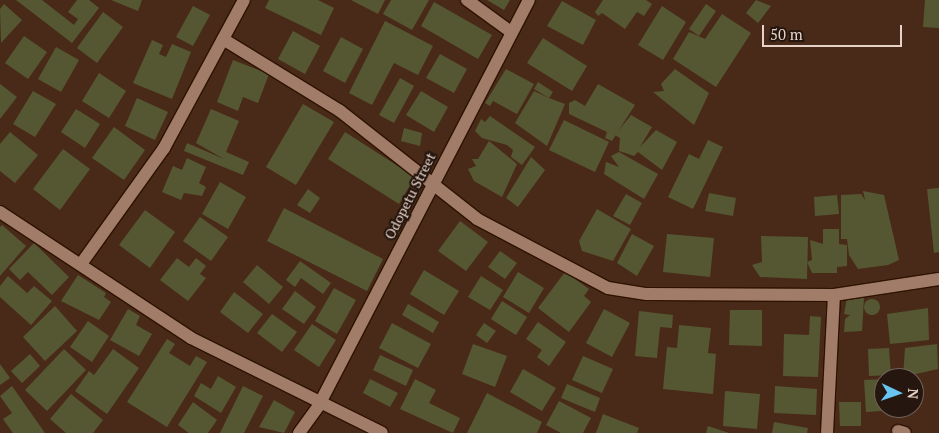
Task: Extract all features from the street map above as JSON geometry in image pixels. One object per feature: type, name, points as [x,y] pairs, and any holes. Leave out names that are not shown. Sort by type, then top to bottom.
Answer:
[{"type":"street","points":[[81,264],[164,148],[244,0]]},
{"type":"street","points":[[467,0],[511,32]]},
{"type":"street","name":"Odopetu Street","points":[[298,433],[318,405],[511,32],[530,0]]},
{"type":"street","points":[[223,39],[340,111],[432,186],[477,219],[608,288],[646,294],[834,295],[939,279]]},
{"type":"street","points":[[0,212],[191,338],[318,405],[382,433]]},
{"type":"street","points":[[826,433],[834,295]]},
{"type":"building","points":[[16,0],[42,0],[74,25],[78,19],[68,12],[77,0],[89,0],[99,8],[72,43]]},
{"type":"building","points":[[111,0],[142,0],[138,11]]},
{"type":"building","points":[[269,0],[318,0],[334,8],[321,35],[265,8]]},
{"type":"building","points":[[351,0],[385,0],[378,14]]},
{"type":"building","points":[[391,0],[429,0],[412,30],[383,14]]},
{"type":"building","points":[[487,0],[510,0],[504,10]]},
{"type":"building","points":[[603,0],[646,0],[652,4],[644,16],[637,12],[625,29],[602,13],[598,16],[595,12]]},
{"type":"building","points":[[756,0],[771,6],[758,23],[746,13]]},
{"type":"building","points":[[925,0],[939,0],[939,28],[923,27]]},
{"type":"building","points":[[562,1],[596,20],[583,45],[547,26]]},
{"type":"building","points":[[434,2],[492,35],[478,59],[421,26]]},
{"type":"building","points":[[4,4],[22,20],[1,43],[0,9]]},
{"type":"building","points":[[706,4],[716,11],[699,36],[689,29]]},
{"type":"building","points":[[193,6],[210,15],[193,46],[176,37]]},
{"type":"building","points":[[662,6],[686,22],[663,60],[638,45]]},
{"type":"building","points":[[103,12],[123,27],[97,63],[77,48]]},
{"type":"building","points":[[722,14],[751,33],[716,87],[673,59],[689,32],[705,39]]},
{"type":"building","points":[[385,21],[433,46],[418,75],[394,63],[372,105],[349,93]]},
{"type":"building","points":[[293,31],[320,46],[305,74],[278,59]]},
{"type":"building","points":[[24,36],[47,52],[28,79],[5,63]]},
{"type":"building","points":[[341,37],[363,49],[345,83],[323,71]]},
{"type":"building","points":[[543,38],[587,66],[572,91],[527,63]]},
{"type":"building","points":[[152,40],[163,45],[159,54],[166,57],[172,44],[191,52],[172,99],[133,83]]},
{"type":"building","points":[[56,47],[79,60],[61,92],[38,79]]},
{"type":"building","points":[[440,54],[467,69],[454,93],[426,78]]},
{"type":"building","points":[[233,60],[269,74],[258,103],[243,97],[238,111],[217,102]]},
{"type":"building","points":[[506,69],[534,84],[517,114],[493,101],[490,106],[485,103]]},
{"type":"building","points":[[675,69],[709,93],[694,125],[653,92],[664,91],[661,84]]},
{"type":"building","points":[[99,73],[126,91],[109,118],[82,101]]},
{"type":"building","points":[[400,78],[414,86],[394,123],[379,115]]},
{"type":"building","points":[[538,82],[553,92],[549,98],[534,89]]},
{"type":"building","points":[[0,84],[17,97],[0,119]]},
{"type":"building","points":[[598,84],[635,105],[612,141],[605,138],[607,132],[569,114],[569,103],[575,100],[585,106]]},
{"type":"building","points":[[33,91],[56,104],[35,137],[13,124]]},
{"type":"building","points":[[421,91],[448,107],[434,132],[406,115]]},
{"type":"building","points":[[534,91],[565,104],[547,146],[515,123]]},
{"type":"building","points":[[137,98],[168,112],[155,140],[125,126]]},
{"type":"building","points":[[303,104],[334,122],[296,185],[266,167]]},
{"type":"building","points":[[76,109],[100,124],[85,148],[61,132]]},
{"type":"building","points":[[211,109],[239,121],[226,152],[249,162],[243,175],[184,151],[187,143],[224,159],[196,143]]},
{"type":"building","points":[[631,115],[652,127],[640,147],[656,130],[677,142],[662,170],[638,152],[634,156],[619,151],[620,138],[615,135]]},
{"type":"building","points":[[490,116],[535,147],[522,165],[511,157],[513,150],[507,145],[482,138],[475,131],[481,119],[485,122]]},
{"type":"building","points":[[564,120],[609,142],[595,172],[549,150]]},
{"type":"building","points":[[114,127],[145,150],[124,180],[92,158]]},
{"type":"building","points":[[404,128],[422,133],[420,146],[401,141]]},
{"type":"building","points":[[10,132],[38,155],[15,183],[0,171],[0,144]]},
{"type":"building","points":[[345,132],[415,177],[399,204],[328,159]]},
{"type":"building","points":[[708,140],[723,147],[693,209],[668,197],[689,154],[699,159]]},
{"type":"building","points":[[489,141],[517,164],[502,197],[474,181],[468,169],[476,166],[472,159],[478,159]]},
{"type":"building","points":[[63,149],[90,169],[60,210],[33,189]]},
{"type":"building","points":[[619,152],[658,174],[644,199],[604,174],[606,162],[619,167],[611,156]]},
{"type":"building","points":[[531,157],[545,170],[518,207],[506,198]]},
{"type":"building","points":[[187,158],[206,167],[199,183],[206,187],[202,196],[184,193],[181,200],[162,192],[173,166],[182,170]]},
{"type":"building","points":[[220,182],[246,197],[228,229],[202,214]]},
{"type":"building","points":[[939,188],[939,252],[934,253],[927,189]]},
{"type":"building","points":[[308,189],[320,198],[310,213],[297,205]]},
{"type":"building","points":[[863,191],[884,195],[899,260],[888,265],[858,269],[849,255],[847,239],[841,239],[841,195],[861,194],[865,200]]},
{"type":"building","points":[[709,193],[736,198],[733,216],[705,211]]},
{"type":"building","points":[[626,194],[642,203],[630,225],[613,216]]},
{"type":"building","points":[[837,195],[839,214],[815,216],[814,197]]},
{"type":"building","points":[[284,208],[383,259],[367,291],[267,241]]},
{"type":"building","points":[[597,209],[631,229],[613,261],[582,251],[579,241]]},
{"type":"building","points":[[145,210],[175,232],[150,268],[119,245]]},
{"type":"building","points":[[200,217],[228,237],[211,261],[183,241]]},
{"type":"building","points":[[460,221],[488,242],[466,271],[438,251]]},
{"type":"building","points":[[2,225],[26,246],[0,276],[0,227]]},
{"type":"building","points":[[823,229],[839,229],[839,244],[847,245],[847,266],[837,267],[837,273],[812,273],[807,262],[812,260],[810,240],[823,244]]},
{"type":"building","points":[[632,234],[654,246],[637,276],[617,263]]},
{"type":"building","points":[[667,234],[714,238],[710,277],[663,272]]},
{"type":"building","points":[[761,236],[808,237],[807,279],[760,277],[752,265],[762,262]]},
{"type":"building","points":[[34,243],[69,277],[52,295],[28,272],[20,280],[9,269]]},
{"type":"building","points":[[500,251],[517,263],[505,279],[488,267]]},
{"type":"building","points":[[177,258],[189,267],[196,258],[206,266],[200,274],[206,278],[188,301],[160,280]]},
{"type":"building","points":[[300,261],[331,283],[323,294],[301,278],[295,287],[286,280]]},
{"type":"building","points":[[257,265],[283,287],[269,304],[243,282]]},
{"type":"building","points":[[424,270],[459,291],[444,315],[410,294]]},
{"type":"building","points":[[518,272],[544,288],[529,313],[503,297]]},
{"type":"building","points":[[565,272],[589,289],[584,296],[591,302],[569,332],[538,308]]},
{"type":"building","points":[[78,275],[106,293],[104,297],[111,302],[99,320],[61,301]]},
{"type":"building","points":[[8,276],[27,293],[34,286],[52,301],[31,325],[0,297],[0,286]]},
{"type":"building","points":[[481,276],[503,290],[490,310],[468,297]]},
{"type":"building","points":[[334,288],[356,300],[337,334],[315,321]]},
{"type":"building","points":[[295,291],[316,307],[304,324],[282,309]]},
{"type":"building","points":[[234,292],[263,314],[248,333],[220,312]]},
{"type":"building","points":[[847,298],[864,298],[862,331],[844,332],[845,319],[850,315],[844,314]]},
{"type":"building","points":[[872,299],[880,307],[872,315],[864,307]]},
{"type":"building","points":[[502,301],[527,317],[516,335],[491,319]]},
{"type":"building","points":[[408,304],[439,322],[433,333],[402,315]]},
{"type":"building","points":[[55,306],[77,331],[45,361],[23,337]]},
{"type":"building","points":[[928,308],[929,340],[890,344],[887,314]]},
{"type":"building","points":[[128,309],[140,316],[136,325],[152,334],[139,356],[110,340]]},
{"type":"building","points":[[604,309],[630,323],[612,357],[586,343]]},
{"type":"building","points":[[730,310],[762,310],[762,346],[729,345]]},
{"type":"building","points":[[639,311],[673,315],[672,328],[660,327],[657,358],[635,356]]},
{"type":"building","points":[[272,314],[297,332],[282,352],[257,333]]},
{"type":"building","points":[[810,316],[821,317],[818,377],[783,376],[784,334],[809,335]]},
{"type":"building","points":[[88,321],[109,336],[92,362],[70,347]]},
{"type":"building","points":[[538,322],[566,342],[549,366],[537,357],[542,350],[526,339]]},
{"type":"building","points":[[392,323],[431,344],[418,368],[379,348]]},
{"type":"building","points":[[484,323],[496,331],[487,343],[476,335]]},
{"type":"building","points":[[312,324],[336,340],[319,367],[294,350]]},
{"type":"building","points":[[679,325],[711,328],[708,353],[716,354],[713,394],[663,389],[667,347],[677,348]]},
{"type":"building","points":[[167,339],[175,344],[169,353],[190,366],[196,356],[207,362],[167,427],[127,402]]},
{"type":"building","points":[[473,344],[507,356],[495,387],[462,374]]},
{"type":"building","points":[[937,344],[938,369],[924,372],[924,368],[904,368],[905,348]]},
{"type":"building","points":[[889,348],[890,368],[874,368],[874,376],[869,376],[868,349]]},
{"type":"building","points":[[64,349],[86,370],[47,411],[25,390]]},
{"type":"building","points":[[113,349],[139,368],[107,414],[75,391],[89,371],[94,375]]},
{"type":"building","points":[[30,354],[40,366],[22,383],[11,371]]},
{"type":"building","points":[[380,355],[413,370],[406,386],[373,370]]},
{"type":"building","points":[[583,356],[613,369],[602,393],[572,380]]},
{"type":"building","points":[[0,364],[10,378],[0,385]]},
{"type":"building","points":[[523,369],[556,388],[542,411],[510,392]]},
{"type":"building","points":[[218,376],[236,387],[221,413],[194,396],[201,383],[211,389]]},
{"type":"building","points":[[370,379],[398,393],[390,407],[363,393]]},
{"type":"building","points":[[415,379],[436,390],[429,403],[460,418],[453,433],[400,409]]},
{"type":"building","points":[[864,380],[874,380],[874,412],[866,412]]},
{"type":"building","points":[[567,384],[600,398],[595,412],[561,398]]},
{"type":"building","points":[[12,386],[45,433],[13,433],[3,419],[12,413],[0,396]]},
{"type":"building","points":[[243,386],[263,396],[244,433],[220,433]]},
{"type":"building","points":[[775,386],[817,389],[816,415],[774,413]]},
{"type":"building","points":[[725,391],[760,394],[757,429],[723,426]]},
{"type":"building","points":[[487,393],[542,422],[537,433],[467,433]]},
{"type":"building","points":[[71,394],[103,420],[93,433],[66,433],[50,419]]},
{"type":"building","points":[[274,400],[295,412],[284,433],[259,427]]},
{"type":"building","points":[[559,401],[591,418],[583,433],[561,433],[546,425]]},
{"type":"building","points":[[193,402],[217,420],[208,433],[189,433],[178,425]]},
{"type":"building","points":[[839,402],[861,402],[861,426],[840,426]]},
{"type":"building","points":[[603,414],[639,428],[637,433],[596,433]]},
{"type":"building","points":[[774,422],[808,428],[807,433],[772,433]]},
{"type":"building","points":[[708,426],[729,433],[706,433]]}]
